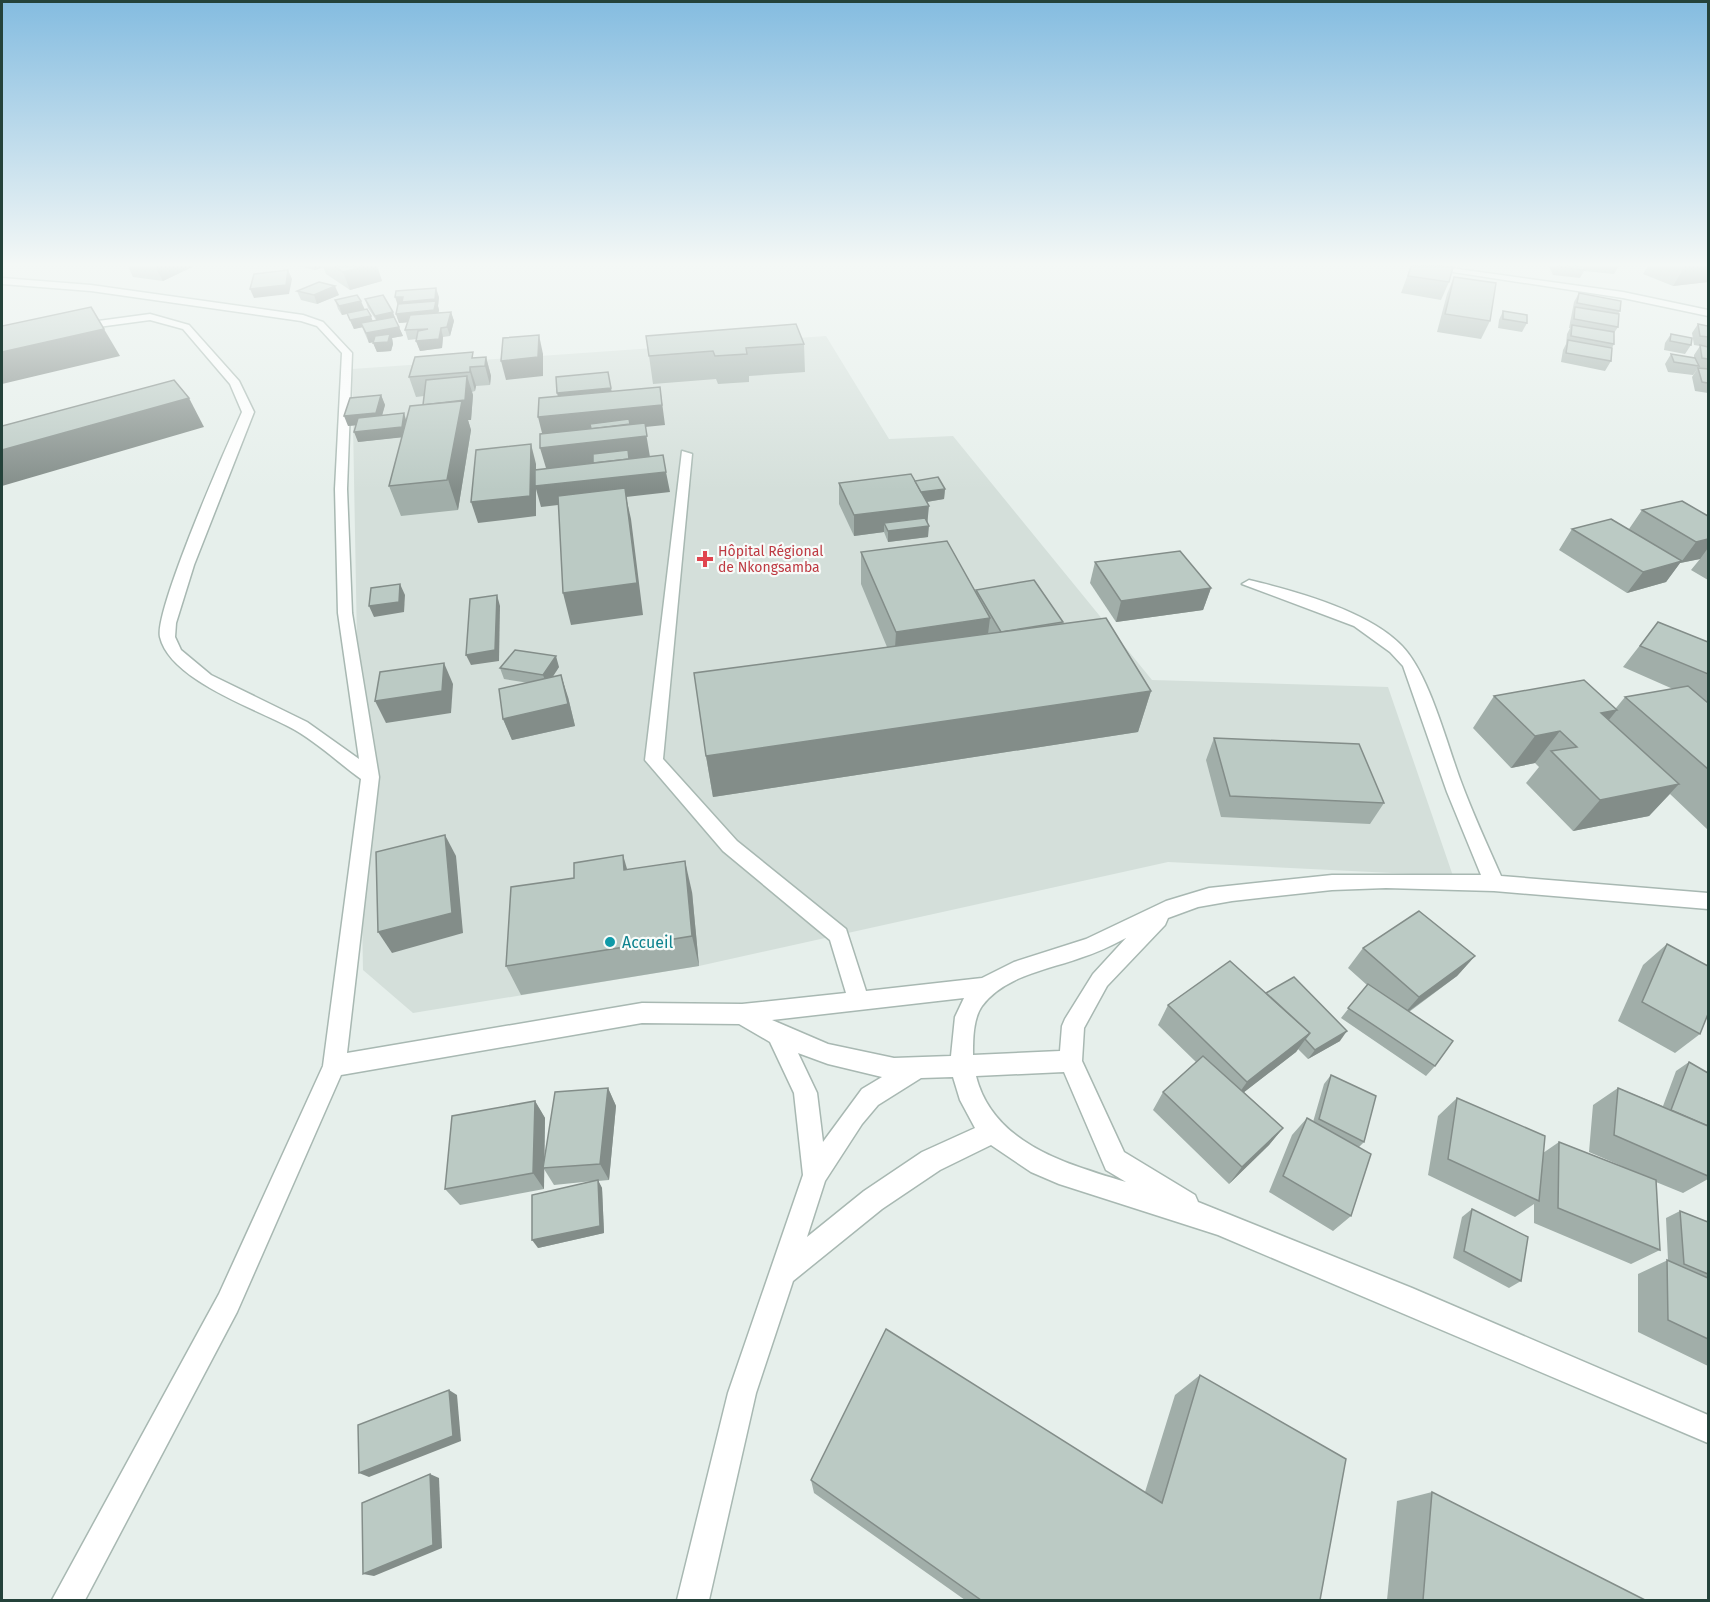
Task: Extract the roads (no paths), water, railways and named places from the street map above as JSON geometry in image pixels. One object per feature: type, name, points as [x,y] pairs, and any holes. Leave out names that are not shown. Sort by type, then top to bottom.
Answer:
[{"type":"street","points":[[198,341],[235,383],[248,412],[207,508],[171,612],[166,636],[176,655],[224,690],[300,726],[370,777]]},
{"type":"street","points":[[68,1600],[228,1303],[334,1066],[370,777],[345,613],[341,489],[347,353],[339,341]]},
{"type":"street","points":[[686,454],[654,760],[730,846],[839,935],[860,1001]]},
{"type":"street","points":[[1249,585],[1357,622],[1379,633],[1400,650],[1410,665],[1456,792],[1494,883],[1708,901]]},
{"type":"street","points":[[334,1066],[642,1013],[742,1014],[982,987],[1034,962],[1079,950],[1187,902],[1227,893],[1313,883],[1388,881],[1523,885]]},
{"type":"street","points":[[1165,912],[1101,980],[1072,1026],[1071,1061],[1115,1161],[1213,1220]]},
{"type":"street","points":[[982,987],[963,1023],[962,1066],[970,1099],[993,1132],[1035,1164],[1213,1220],[1708,1429]]},
{"type":"street","points":[[742,1014],[778,1035],[828,1054],[894,1069],[1071,1061]]},
{"type":"street","points":[[778,1035],[804,1093],[815,1175]]},
{"type":"street","points":[[693,1600],[742,1393],[815,1175],[854,1116],[870,1097],[916,1069]]},
{"type":"street","points":[[784,1271],[882,1193],[931,1161],[993,1132]]},
{"type":"place","name":"Hôpital Régional de Nkongsamba","points":[[705,559]]},
{"type":"place","name":"Accueil","points":[[610,942]]}]
